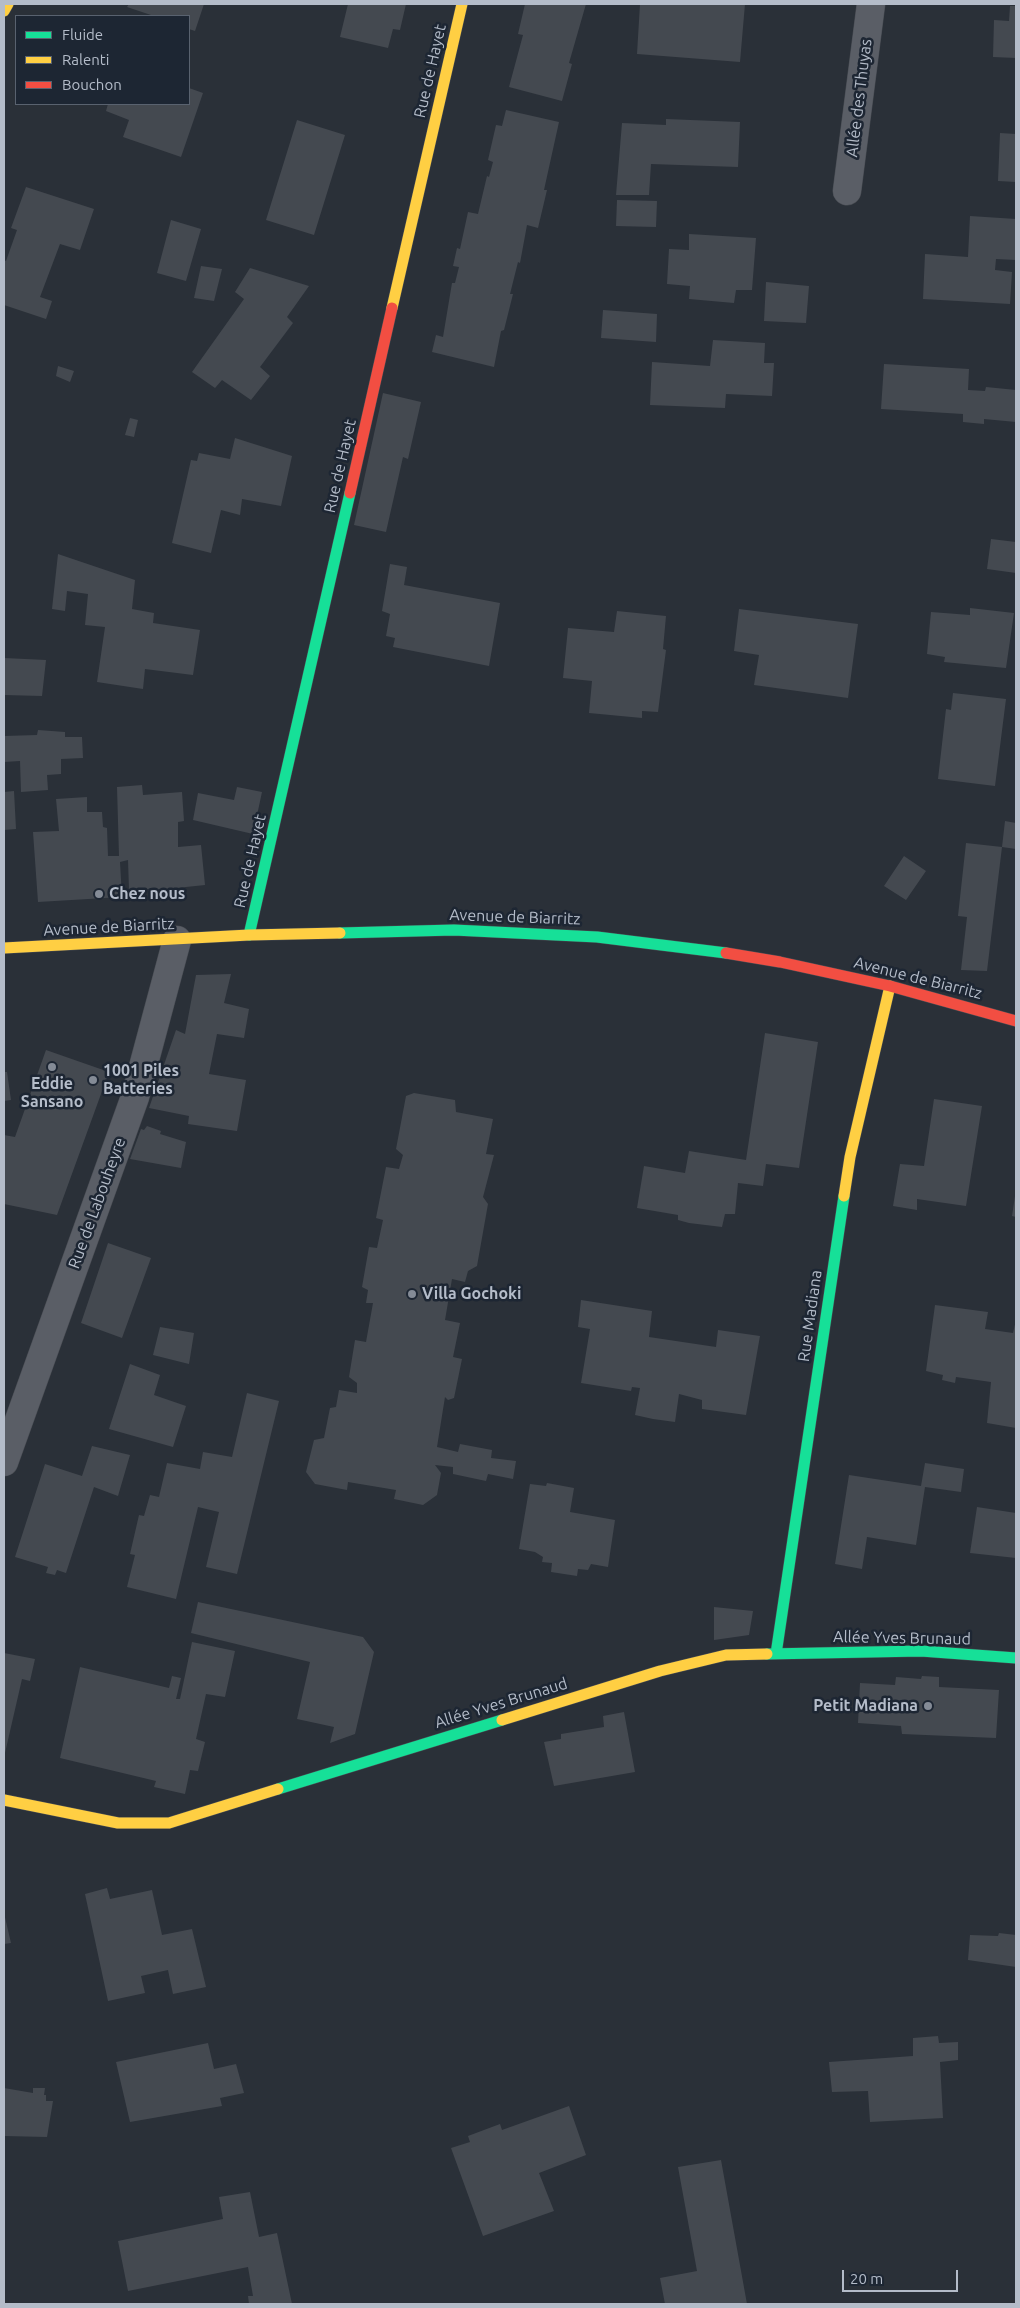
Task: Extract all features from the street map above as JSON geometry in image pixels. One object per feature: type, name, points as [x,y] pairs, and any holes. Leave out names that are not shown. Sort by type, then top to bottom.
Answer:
[{"type":"street","points":[[4,11],[8,4]]},
{"type":"street","name":"Rue de Hayet","points":[[249,935],[462,4]]},
{"type":"street","name":"Allée des Thuyas","points":[[847,191],[870,4]]},
{"type":"street","name":"Avenue de Biarritz","points":[[4,948],[249,935],[454,930],[597,937],[698,949],[780,962],[890,986],[1016,1021]]},
{"type":"street","name":"Rue de Labouheyre","points":[[4,1462],[136,1097],[177,940]]},
{"type":"street","name":"Rue Madiana","points":[[776,1654],[850,1157],[890,986]]},
{"type":"street","name":"Allée Yves Brunaud","points":[[4,1800],[118,1823],[169,1823],[660,1671],[726,1655],[921,1652],[1016,1658]]},
{"type":"building","points":[[129,4],[204,4],[195,31],[190,29],[190,15],[151,15],[127,7]]},
{"type":"building","points":[[348,4],[406,4],[400,30],[393,29],[388,48],[340,37]]},
{"type":"building","points":[[525,4],[586,4],[569,63],[572,64],[562,101],[509,87],[523,35],[518,34]]},
{"type":"building","points":[[640,4],[745,4],[740,62],[637,54]]},
{"type":"building","points":[[1010,6],[1016,6],[1016,58],[993,57],[994,20],[1009,21]]},
{"type":"building","points":[[190,88],[203,93],[181,157],[123,137],[129,120],[106,111],[108,105],[190,105]]},
{"type":"building","points":[[506,110],[559,122],[538,228],[527,225],[520,263],[518,262],[510,294],[513,294],[504,330],[501,331],[494,367],[432,352],[436,335],[443,337],[452,283],[455,283],[459,267],[453,266],[457,248],[460,249],[468,212],[478,214],[487,176],[489,177],[493,162],[488,160],[496,125],[502,126]]},
{"type":"building","points":[[666,119],[740,122],[738,167],[651,164],[649,195],[616,195],[622,123],[666,125]]},
{"type":"building","points":[[297,120],[345,135],[314,235],[266,220]]},
{"type":"building","points":[[1000,133],[1016,134],[1016,182],[998,181]]},
{"type":"building","points":[[26,187],[94,209],[80,250],[60,244],[40,297],[52,301],[46,319],[4,305],[4,260],[6,261],[17,230],[11,228]]},
{"type":"building","points":[[617,200],[657,201],[656,227],[616,226]]},
{"type":"building","points":[[970,216],[1016,219],[1016,260],[996,259],[995,270],[1012,272],[1010,304],[923,299],[925,254],[968,257]]},
{"type":"building","points":[[171,220],[201,229],[186,281],[157,273]]},
{"type":"building","points":[[689,234],[756,238],[752,290],[736,290],[734,303],[689,299],[690,286],[667,284],[669,249],[689,250]]},
{"type":"building","points":[[201,266],[222,269],[214,301],[194,298]]},
{"type":"building","points":[[250,268],[309,286],[287,317],[293,323],[260,367],[270,376],[251,400],[222,380],[215,388],[192,372],[244,299],[235,292]]},
{"type":"building","points":[[766,282],[809,286],[806,323],[764,321]]},
{"type":"building","points":[[603,310],[657,314],[656,342],[601,338]]},
{"type":"building","points":[[713,340],[765,343],[764,363],[774,363],[772,396],[726,394],[725,408],[650,405],[652,362],[710,366]]},
{"type":"building","points":[[884,364],[969,369],[968,390],[985,391],[986,387],[1016,390],[1016,422],[984,419],[984,424],[963,422],[963,414],[881,409]]},
{"type":"building","points":[[58,366],[74,371],[70,382],[56,376]]},
{"type":"building","points":[[383,393],[421,402],[408,459],[403,457],[386,532],[354,525]]},
{"type":"building","points":[[130,418],[138,420],[134,437],[125,435]]},
{"type":"building","points":[[235,438],[292,456],[281,506],[242,499],[240,515],[221,510],[211,553],[172,543],[191,460],[197,461],[199,453],[230,459]]},
{"type":"building","points":[[991,539],[1016,542],[1016,573],[987,569]]},
{"type":"building","points":[[58,554],[135,580],[132,609],[154,613],[153,623],[200,630],[193,675],[145,669],[143,689],[97,682],[105,627],[85,625],[88,594],[67,591],[65,611],[52,609]]},
{"type":"building","points":[[390,564],[407,567],[404,585],[500,603],[489,666],[393,647],[395,638],[386,636],[390,614],[382,611]]},
{"type":"building","points":[[970,608],[1014,613],[1006,668],[944,662],[945,657],[927,654],[931,612],[970,615]]},
{"type":"building","points":[[739,609],[858,624],[848,698],[754,685],[759,655],[734,651]]},
{"type":"building","points":[[617,611],[666,616],[663,649],[666,650],[658,712],[642,711],[642,718],[589,713],[592,681],[563,678],[568,628],[614,632]]},
{"type":"building","points":[[4,658],[46,660],[42,696],[4,695]]},
{"type":"building","points":[[953,693],[1006,699],[995,786],[938,779],[946,709],[951,710]]},
{"type":"building","points":[[38,730],[65,732],[65,737],[82,737],[83,758],[61,759],[61,774],[47,775],[48,790],[21,792],[20,761],[4,762],[4,736],[37,735]]},
{"type":"building","points":[[142,785],[143,795],[182,792],[184,821],[178,822],[178,847],[201,845],[205,885],[148,891],[149,889],[129,890],[128,860],[120,862],[122,897],[38,902],[33,832],[59,831],[56,799],[87,797],[87,812],[102,812],[103,827],[107,828],[108,856],[119,856],[117,787]]},
{"type":"building","points":[[237,787],[262,792],[253,834],[193,820],[198,793],[234,800]]},
{"type":"building","points":[[14,791],[16,829],[4,830],[4,792]]},
{"type":"building","points":[[1005,821],[1016,823],[1016,849],[1002,847]]},
{"type":"building","points":[[966,843],[1002,847],[987,971],[961,970],[967,917],[958,916]]},
{"type":"building","points":[[904,856],[926,871],[906,900],[884,886]]},
{"type":"building","points":[[231,974],[224,1003],[249,1009],[244,1038],[217,1034],[209,1074],[246,1080],[237,1131],[188,1124],[189,1116],[149,1108],[176,1030],[185,1034],[196,975]]},
{"type":"building","points":[[765,1033],[818,1042],[799,1168],[766,1164],[763,1186],[738,1183],[735,1214],[725,1214],[722,1227],[689,1223],[678,1220],[678,1215],[637,1208],[644,1166],[685,1173],[689,1151],[746,1160]]},
{"type":"building","points":[[46,1050],[109,1072],[57,1215],[4,1204],[4,1135],[15,1137]]},
{"type":"building","points":[[4,1072],[7,1072],[11,1100],[4,1101]]},
{"type":"building","name":"Villa Gochoki","points":[[414,1093],[455,1100],[456,1112],[493,1119],[486,1154],[494,1155],[483,1197],[488,1204],[477,1266],[468,1271],[465,1282],[452,1279],[445,1320],[460,1323],[453,1357],[462,1359],[454,1398],[448,1400],[445,1397],[437,1447],[458,1452],[460,1444],[492,1450],[491,1458],[516,1461],[513,1479],[488,1474],[486,1481],[453,1474],[453,1467],[435,1465],[441,1473],[437,1495],[423,1505],[394,1499],[396,1490],[348,1482],[347,1490],[315,1484],[306,1472],[314,1440],[324,1438],[330,1408],[336,1407],[339,1390],[357,1393],[357,1383],[349,1377],[355,1340],[366,1342],[373,1303],[366,1303],[368,1290],[362,1287],[369,1247],[377,1248],[383,1220],[376,1218],[386,1167],[399,1169],[403,1155],[396,1149],[406,1096]]},
{"type":"building","points":[[934,1099],[982,1106],[966,1206],[917,1199],[917,1210],[893,1206],[900,1164],[924,1166]]},
{"type":"building","points":[[147,1126],[161,1131],[160,1134],[186,1142],[181,1168],[130,1159],[141,1129],[144,1130]]},
{"type":"building","points":[[1016,1196],[1016,1217],[1012,1216]]},
{"type":"building","points":[[108,1243],[151,1258],[122,1338],[81,1323]]},
{"type":"building","points":[[581,1300],[652,1311],[649,1337],[716,1347],[718,1330],[760,1336],[746,1415],[702,1409],[702,1400],[679,1394],[675,1422],[653,1419],[635,1415],[640,1388],[632,1387],[631,1391],[581,1383],[590,1329],[578,1327]]},
{"type":"building","points":[[935,1305],[988,1312],[985,1329],[1013,1333],[1016,1320],[1016,1428],[987,1423],[991,1382],[956,1377],[955,1383],[942,1380],[943,1375],[926,1371]]},
{"type":"building","points":[[160,1327],[194,1333],[189,1364],[153,1355]]},
{"type":"building","points":[[130,1364],[160,1375],[154,1395],[186,1406],[173,1447],[109,1429]]},
{"type":"building","points":[[247,1393],[279,1401],[237,1574],[206,1567],[219,1512],[198,1507],[176,1599],[127,1587],[135,1555],[130,1554],[139,1515],[144,1516],[150,1495],[159,1497],[167,1463],[200,1469],[203,1452],[232,1457]]},
{"type":"building","points":[[92,1446],[130,1455],[118,1496],[94,1487],[66,1573],[57,1570],[55,1575],[46,1573],[48,1567],[15,1557],[45,1464],[82,1476]]},
{"type":"building","points":[[925,1463],[964,1469],[961,1492],[925,1487],[916,1545],[867,1537],[862,1569],[835,1564],[849,1475],[921,1486]]},
{"type":"building","points":[[547,1483],[574,1488],[570,1512],[615,1520],[608,1567],[591,1564],[588,1570],[578,1569],[577,1576],[551,1572],[552,1563],[542,1562],[543,1557],[535,1552],[519,1549],[530,1484],[546,1486]]},
{"type":"building","points":[[977,1507],[1016,1513],[1016,1558],[970,1553]]},
{"type":"building","points":[[198,1602],[363,1637],[374,1652],[355,1734],[330,1743],[334,1727],[297,1719],[310,1662],[191,1633]]},
{"type":"building","points":[[714,1607],[753,1611],[749,1635],[714,1640]]},
{"type":"building","points":[[192,1642],[235,1651],[225,1697],[206,1694],[196,1739],[205,1742],[198,1771],[190,1770],[185,1794],[154,1787],[156,1781],[60,1758],[80,1667],[169,1688],[172,1676],[181,1678],[176,1699],[180,1699]]},
{"type":"building","points":[[4,1653],[35,1659],[30,1681],[22,1679],[5,1753]]},
{"type":"building","name":"Petit Madiana","points":[[922,1676],[939,1677],[939,1687],[999,1690],[996,1738],[902,1734],[901,1726],[858,1723],[860,1683],[895,1685],[896,1677],[921,1679]]},
{"type":"building","points":[[624,1712],[635,1772],[554,1786],[544,1742],[561,1739],[561,1734],[604,1727],[603,1716]]},
{"type":"building","points":[[107,1888],[110,1899],[152,1890],[162,1935],[192,1929],[206,1987],[173,1994],[168,1970],[141,1976],[145,1993],[108,2001],[85,1894]]},
{"type":"building","points":[[4,1913],[11,1943],[4,1944]]},
{"type":"building","points":[[999,1933],[1016,1935],[1016,1967],[968,1960],[970,1935],[998,1936]]},
{"type":"building","points":[[938,2036],[939,2043],[958,2042],[958,2060],[940,2062],[943,2118],[870,2122],[868,2091],[832,2092],[829,2062],[913,2056],[913,2038]]},
{"type":"building","points":[[208,2043],[214,2069],[236,2064],[244,2093],[220,2098],[222,2106],[130,2122],[116,2062]]},
{"type":"building","points":[[4,2088],[33,2093],[33,2088],[45,2088],[44,2095],[46,2095],[46,2101],[53,2101],[47,2137],[4,2136]]},
{"type":"building","points":[[569,2106],[586,2155],[539,2173],[554,2211],[483,2236],[451,2148],[470,2142],[468,2136],[500,2124],[502,2130]]},
{"type":"building","points":[[721,2160],[747,2304],[665,2304],[660,2278],[697,2271],[678,2167]]},
{"type":"building","points":[[250,2192],[259,2237],[277,2233],[292,2304],[249,2304],[248,2296],[253,2296],[248,2267],[128,2291],[118,2241],[223,2219],[219,2197]]},
{"type":"traffic: fast","points":[[249,935],[350,493]]},
{"type":"traffic: fast","points":[[340,933],[454,930],[597,937],[726,953]]},
{"type":"traffic: fast","points":[[776,1654],[844,1196]]},
{"type":"traffic: fast","points":[[767,1654],[921,1651],[1016,1658]]},
{"type":"traffic: fast","points":[[278,1789],[502,1720]]},
{"type":"traffic: slow","points":[[4,11],[8,4]]},
{"type":"traffic: slow","points":[[392,308],[462,4]]},
{"type":"traffic: slow","points":[[4,948],[249,935],[340,933]]},
{"type":"traffic: slow","points":[[844,1196],[850,1157],[890,986]]},
{"type":"traffic: slow","points":[[502,1720],[660,1671],[726,1655],[767,1654]]},
{"type":"traffic: slow","points":[[4,1800],[118,1823],[169,1823],[278,1789]]},
{"type":"traffic: jam","points":[[350,493],[392,308]]},
{"type":"traffic: jam","points":[[726,953],[780,962],[890,986],[1016,1021]]},
{"type":"place","name":"Chez nous","points":[[99,894]]},
{"type":"place","name":"Eddie Sansano","points":[[52,1067]]},
{"type":"place","name":"1001 Piles Batteries","points":[[93,1080]]},
{"type":"place","name":"Villa Gochoki","points":[[412,1294]]},
{"type":"place","name":"Petit Madiana","points":[[928,1706]]}]
